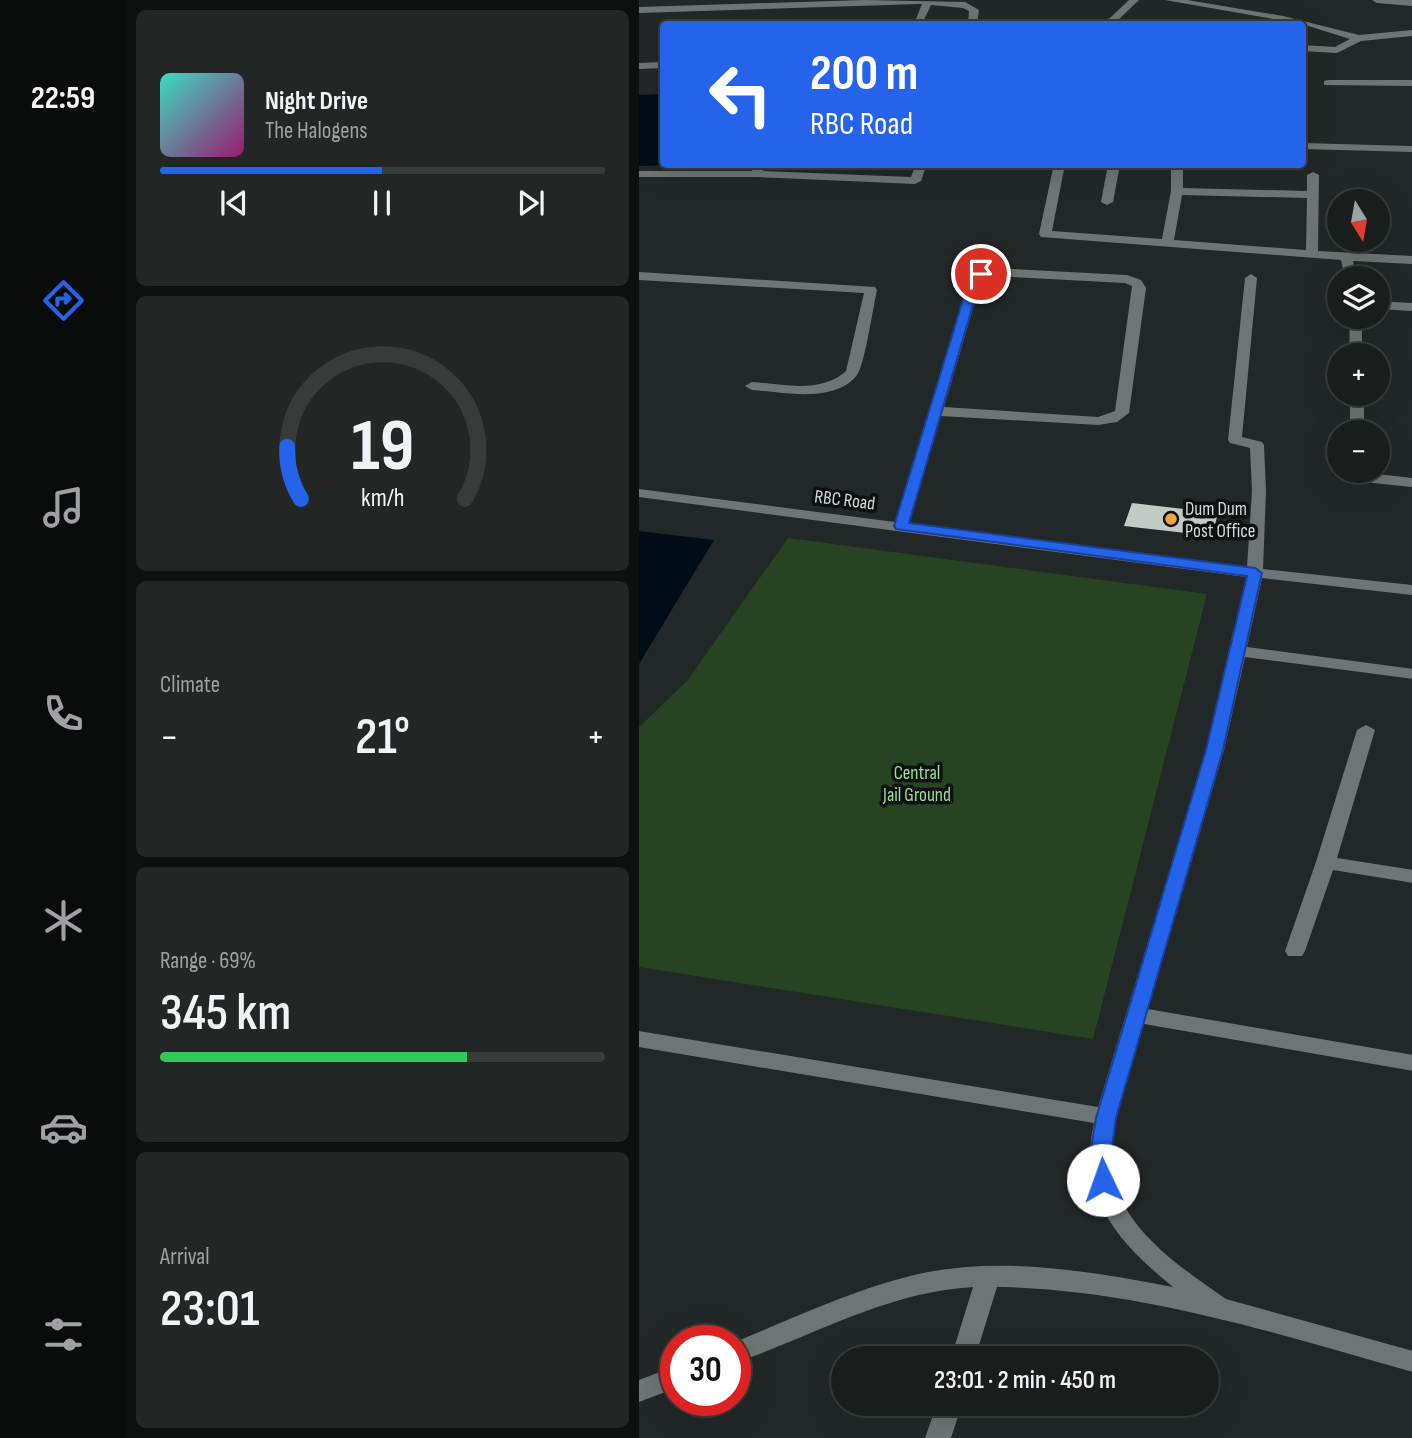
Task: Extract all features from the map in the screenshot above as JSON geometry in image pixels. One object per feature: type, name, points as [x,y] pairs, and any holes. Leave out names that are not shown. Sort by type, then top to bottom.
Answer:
[{"type":"street","points":[[1109,21],[1134,0]]},
{"type":"street","points":[[1170,0],[1290,21]]},
{"type":"street","points":[[1376,0],[1412,3]]},
{"type":"street","points":[[639,10],[927,2],[965,5],[974,10],[972,21]]},
{"type":"street","points":[[919,21],[927,2]]},
{"type":"street","points":[[1306,25],[1359,38],[1412,33]]},
{"type":"street","points":[[1306,48],[1337,50],[1359,38]]},
{"type":"street","points":[[639,66],[660,65]]},
{"type":"street","points":[[1328,83],[1412,83]]},
{"type":"street","points":[[1306,145],[1412,149]]},
{"type":"street","points":[[639,174],[758,169],[915,181],[920,168]]},
{"type":"street","points":[[1059,168],[1045,234],[1412,260]]},
{"type":"street","points":[[1107,202],[1114,168]]},
{"type":"street","points":[[1167,243],[1177,191],[1177,168]]},
{"type":"street","points":[[1312,254],[1313,175]]},
{"type":"street","points":[[1177,191],[1311,195]]},
{"type":"street","points":[[1346,257],[1348,266]]},
{"type":"street","points":[[901,526],[975,280],[981,274],[1127,279],[1137,283],[1140,288],[1122,413],[1112,419],[1098,421],[936,411]]},
{"type":"street","points":[[639,276],[871,290],[852,372],[844,383],[829,387],[752,386]]},
{"type":"street","points":[[1220,1308],[1144,1249],[1111,1204],[1100,1161],[1106,1118],[1215,750],[1255,573],[1259,491],[1257,445],[1235,440],[1251,278]]},
{"type":"street","points":[[1390,306],[1412,307]]},
{"type":"street","points":[[1390,481],[1412,483]]},
{"type":"street","name":"RBC Road","points":[[639,494],[1255,573],[1412,590]]},
{"type":"street","points":[[1238,651],[1412,674]]},
{"type":"street","points":[[1295,951],[1326,862],[1366,730]]},
{"type":"street","points":[[1326,862],[1412,877]]},
{"type":"street","points":[[1138,1015],[1412,1063]]},
{"type":"street","points":[[639,1039],[1106,1118]]},
{"type":"street","points":[[967,1346],[989,1275]]},
{"type":"street","points":[[751,1347],[913,1285],[989,1275],[1095,1282],[1164,1294],[1412,1362]]},
{"type":"street","points":[[639,1391],[660,1383]]},
{"type":"street","points":[[938,1438],[945,1416]]},
{"type":"green space","name":"Central Jail Ground","points":[[788,538],[1207,594],[1093,1039],[639,967],[639,727],[687,681]]},
{"type":"water","points":[[660,94],[660,165],[639,166],[639,95]]},
{"type":"water","points":[[639,531],[714,540],[639,664]]},
{"type":"building","name":"Dum Dum Post Office","points":[[1132,503],[1218,513],[1212,536],[1124,526]]},
{"type":"place","name":"Dum Dum Post Office","points":[[1171,519]]},
{"type":"route","points":[[981,274],[975,280],[901,526],[1255,573],[1215,750],[1106,1118],[1100,1161],[1103,1180]]}]
